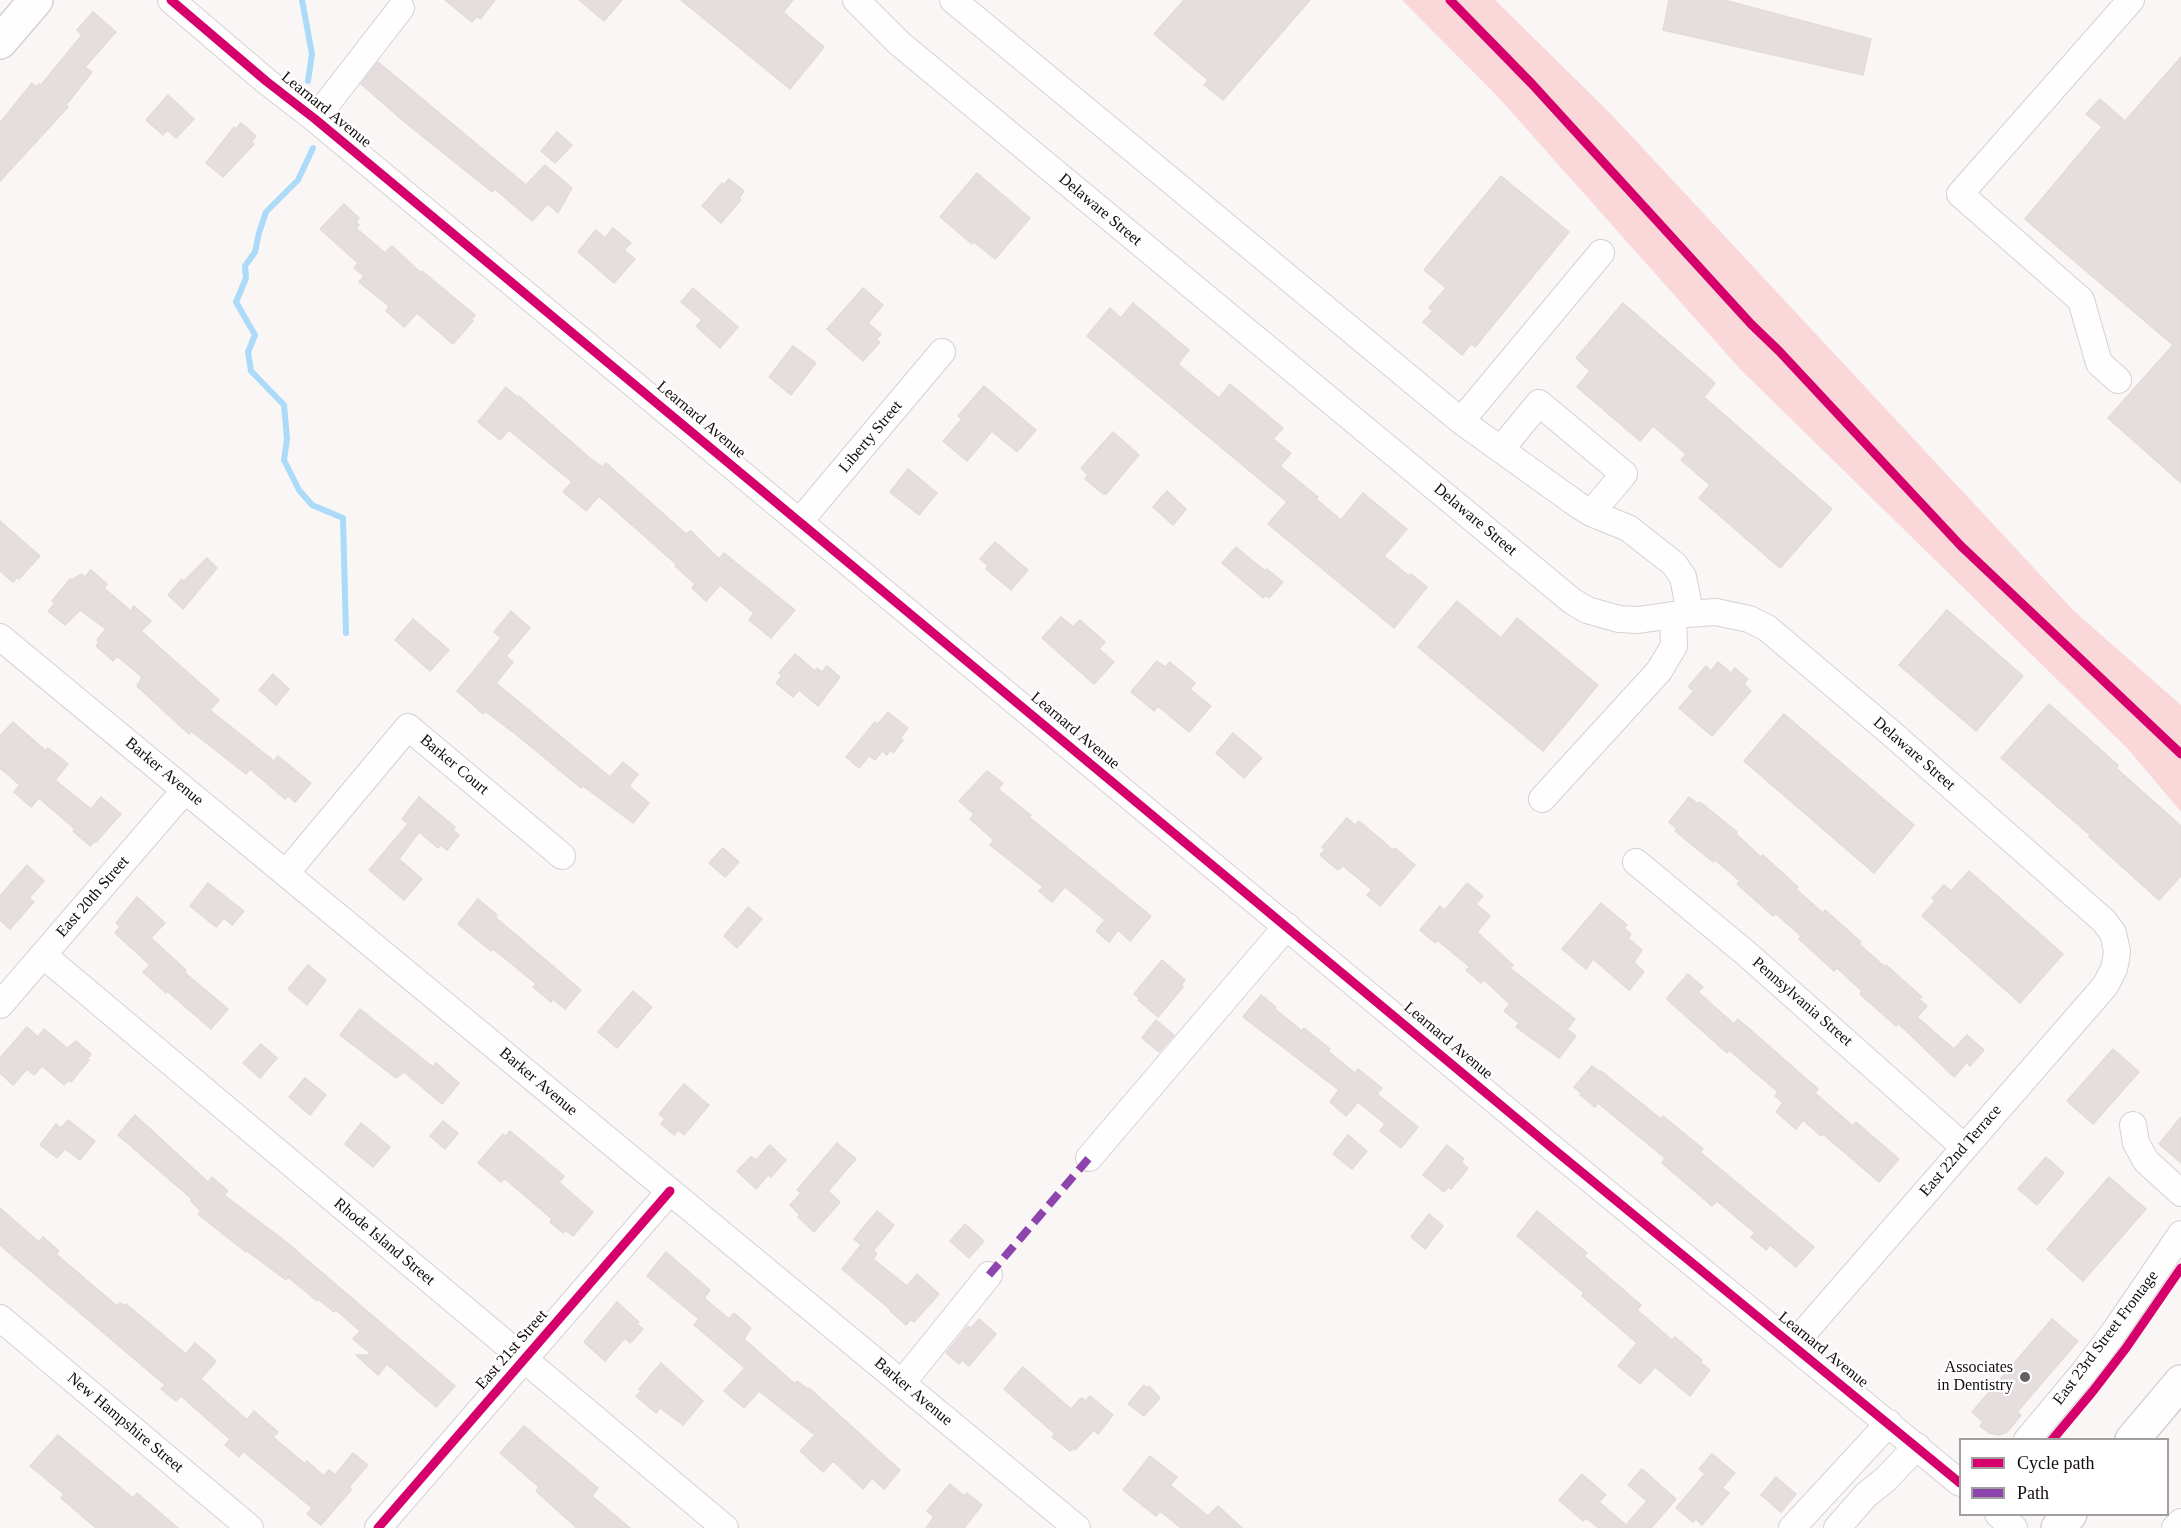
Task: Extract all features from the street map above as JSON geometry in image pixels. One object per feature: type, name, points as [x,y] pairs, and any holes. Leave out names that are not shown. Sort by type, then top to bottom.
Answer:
[{"type":"main road","points":[[0,42],[36,0]]},
{"type":"main road","points":[[2134,1438],[2181,1382]]},
{"type":"main road","points":[[2058,1528],[2069,1516]]},
{"type":"street","name":"Learnard Avenue","points":[[171,0],[1557,1152],[1959,1482]]},
{"type":"street","name":"Delaware Street","points":[[856,0],[899,43],[1572,601],[1594,613],[1618,619],[1638,620],[1716,612],[1749,619],[1767,628],[1900,741],[2104,921],[2113,933],[2117,951]]},
{"type":"street","points":[[953,0],[1461,421],[1592,513],[1628,528],[1674,564],[1683,577],[1682,614],[1674,646],[1659,671],[1542,799]]},
{"type":"street","points":[[2118,380],[2099,363],[2081,300],[1960,194],[2131,0]]},
{"type":"street","points":[[315,119],[401,8]]},
{"type":"street","points":[[1461,421],[1601,253]]},
{"type":"street","name":"Liberty Street","points":[[800,521],[942,352]]},
{"type":"street","points":[[1501,449],[1539,403],[1624,474],[1592,513]]},
{"type":"street","name":"Barker Avenue","points":[[0,637],[1077,1528]]},
{"type":"street","name":"Barker Court","points":[[286,873],[408,727],[562,856]]},
{"type":"street","name":"East 20th Street","points":[[4,991],[43,955],[185,790]]},
{"type":"street","name":"Pennsylvania Street","points":[[1636,862],[1748,955],[1964,1147]]},
{"type":"street","points":[[1089,1158],[1287,926]]},
{"type":"street","name":"East 22nd Terrace","points":[[1793,1345],[2100,992],[2114,969],[2117,951]]},
{"type":"street","name":"Rhode Island Street","points":[[43,955],[725,1528]]},
{"type":"street","points":[[2133,1125],[2136,1143],[2146,1161],[2181,1193]]},
{"type":"street","name":"East 21st Street","points":[[378,1528],[670,1191]]},
{"type":"street","name":"East 23rd Street Frontage","points":[[2029,1438],[2112,1335],[2181,1234]]},
{"type":"street","points":[[902,1383],[989,1275]]},
{"type":"street","name":"New Hampshire Street","points":[[0,1318],[250,1528]]},
{"type":"street","points":[[1792,1528],[1889,1423]]},
{"type":"street","points":[[1838,1528],[1866,1495],[1886,1479],[1917,1446]]},
{"type":"street","points":[[1999,1516],[2014,1528]]},
{"type":"street","points":[[2175,1528],[2181,1522]]},
{"type":"shaded area","points":[[1402,0],[1495,0],[1610,113],[2074,611],[2181,705],[2181,812],[2128,749],[1740,369],[1499,98]]},
{"type":"building","points":[[445,0],[495,0],[480,19],[477,16],[472,22]]},
{"type":"building","points":[[579,0],[622,0],[604,21]]},
{"type":"building","points":[[681,0],[793,0],[783,12],[824,47],[790,89]]},
{"type":"building","points":[[1184,0],[1310,0],[1223,100],[1204,85],[1208,80],[1154,34]]},
{"type":"building","points":[[1669,0],[1724,0],[1871,39],[1863,75],[1663,30]]},
{"type":"building","points":[[93,12],[116,32],[85,67],[92,72],[66,105],[68,107],[0,181],[0,123],[32,83],[36,87],[41,85],[82,35],[77,30]]},
{"type":"building","points":[[2181,57],[2181,483],[2108,418],[2173,345],[2025,219],[2102,127],[2086,114],[2100,99],[2125,121]]},
{"type":"building","points":[[378,62],[526,185],[545,165],[572,188],[558,213],[548,204],[532,221],[495,189],[492,192],[407,124],[361,84]]},
{"type":"building","points":[[168,95],[194,119],[176,138],[167,130],[163,135],[146,120]]},
{"type":"building","points":[[241,123],[256,136],[251,142],[254,144],[223,177],[206,163],[234,127],[236,129]]},
{"type":"building","points":[[557,132],[572,145],[555,163],[541,151]]},
{"type":"building","points":[[977,173],[1030,218],[995,259],[974,242],[972,244],[940,217]]},
{"type":"building","points":[[1501,176],[1569,232],[1475,347],[1471,344],[1462,355],[1423,322],[1433,311],[1429,308],[1446,288],[1424,270]]},
{"type":"building","points":[[729,179],[744,191],[739,198],[741,200],[721,223],[702,206],[722,183],[724,185]]},
{"type":"building","points":[[344,204],[359,218],[356,222],[359,225],[356,228],[385,253],[392,246],[421,273],[422,271],[475,315],[471,320],[473,321],[453,344],[417,313],[404,327],[386,311],[389,306],[359,282],[364,276],[354,268],[358,263],[320,229]]},
{"type":"building","points":[[613,228],[631,243],[624,250],[635,259],[614,283],[578,252],[596,230],[605,238]]},
{"type":"building","points":[[693,288],[738,327],[720,348],[696,326],[702,320],[681,302]]},
{"type":"building","points":[[863,288],[883,305],[868,323],[881,334],[876,340],[880,342],[863,361],[827,329]]},
{"type":"building","points":[[1133,303],[1189,350],[1178,364],[1219,398],[1230,384],[1283,428],[1273,439],[1291,453],[1280,466],[1318,497],[1316,499],[1341,520],[1363,493],[1407,529],[1384,556],[1427,587],[1394,628],[1268,524],[1287,502],[1087,336],[1110,308],[1121,318]]},
{"type":"building","points":[[1623,303],[1715,383],[1704,397],[1832,509],[1780,568],[1699,498],[1710,485],[1681,460],[1686,454],[1653,426],[1640,441],[1577,387],[1590,371],[1576,358]]},
{"type":"building","points":[[793,346],[816,363],[791,395],[769,377]]},
{"type":"building","points":[[984,386],[1036,430],[1017,452],[992,431],[967,461],[943,441],[962,419],[958,416]]},
{"type":"building","points":[[506,387],[591,459],[603,467],[606,463],[686,534],[691,531],[719,559],[724,553],[795,610],[771,638],[749,620],[754,613],[720,585],[706,601],[692,588],[695,584],[675,566],[676,564],[599,496],[586,511],[563,492],[572,482],[509,430],[500,440],[478,422]]},
{"type":"building","points":[[1113,432],[1139,455],[1106,494],[1103,494],[1085,479],[1088,475],[1081,468]]},
{"type":"building","points":[[908,469],[937,493],[919,515],[890,492]]},
{"type":"building","points":[[1167,491],[1186,509],[1173,525],[1153,507]]},
{"type":"building","points":[[0,521],[40,556],[19,579],[17,577],[13,582],[0,571]]},
{"type":"building","points":[[995,542],[1028,570],[1011,590],[986,569],[988,566],[980,559]]},
{"type":"building","points":[[1236,547],[1265,571],[1267,569],[1283,582],[1269,598],[1265,595],[1263,598],[1222,563]]},
{"type":"building","points":[[207,558],[217,568],[183,609],[168,595],[182,579],[184,581]]},
{"type":"building","points":[[91,570],[107,584],[104,588],[131,611],[134,606],[151,621],[141,631],[219,700],[210,710],[274,761],[278,756],[311,783],[295,802],[288,796],[285,799],[250,769],[246,774],[191,731],[189,734],[167,714],[137,686],[142,677],[117,656],[113,661],[96,646],[99,642],[97,640],[106,629],[80,610],[65,625],[48,611],[55,603],[52,601],[70,579],[81,574],[85,577]]},
{"type":"building","points":[[1457,601],[1501,638],[1517,618],[1598,685],[1543,751],[1418,647]]},
{"type":"building","points":[[1947,610],[2023,676],[1976,731],[1899,665]]},
{"type":"building","points":[[511,611],[530,628],[506,656],[513,662],[496,683],[610,777],[623,762],[638,774],[629,786],[649,803],[633,823],[583,786],[581,788],[518,736],[485,711],[483,714],[457,691],[501,638],[494,632]]},
{"type":"building","points":[[1061,617],[1073,627],[1080,620],[1105,642],[1099,649],[1114,662],[1094,684],[1042,638]]},
{"type":"building","points":[[413,619],[449,650],[430,671],[395,640]]},
{"type":"building","points":[[795,654],[815,671],[817,668],[822,672],[827,666],[840,677],[818,706],[799,690],[793,697],[776,683],[782,676],[779,673]]},
{"type":"building","points":[[1157,661],[1165,667],[1170,662],[1195,683],[1190,689],[1211,706],[1189,732],[1158,706],[1154,711],[1131,692]]},
{"type":"building","points":[[1718,662],[1731,673],[1735,668],[1748,679],[1744,684],[1751,691],[1712,736],[1679,708],[1694,691],[1688,687],[1706,666],[1711,671]]},
{"type":"building","points":[[273,674],[289,689],[276,705],[259,690]]},
{"type":"building","points":[[2049,704],[2118,765],[2116,768],[2181,826],[2181,876],[2159,900],[2089,837],[2090,835],[2001,758]]},
{"type":"building","points":[[888,712],[908,728],[900,738],[903,740],[893,753],[890,750],[887,755],[882,751],[875,760],[869,756],[859,768],[846,757],[875,722],[878,724]]},
{"type":"building","points":[[1784,714],[1914,825],[1874,873],[1744,761]]},
{"type":"building","points":[[13,722],[46,751],[48,748],[68,764],[55,780],[91,809],[101,797],[121,814],[90,846],[73,831],[75,829],[39,798],[31,807],[14,792],[20,785],[0,768],[0,736]]},
{"type":"building","points":[[1233,733],[1262,758],[1244,778],[1216,753]]},
{"type":"building","points":[[987,771],[1003,783],[998,789],[1031,815],[1029,817],[1151,916],[1130,941],[1118,930],[1109,942],[1096,931],[1105,920],[1065,887],[1052,902],[1039,891],[1043,887],[990,845],[994,840],[970,819],[974,814],[959,801]]},
{"type":"building","points":[[419,797],[455,827],[453,830],[459,835],[447,850],[441,845],[438,848],[419,832],[399,859],[422,879],[404,900],[369,870],[408,824],[402,819]]},
{"type":"building","points":[[1689,797],[1698,804],[1700,802],[1737,832],[1735,833],[1761,857],[1763,855],[1798,887],[1796,889],[1823,913],[1825,910],[1861,942],[1859,944],[1922,997],[1919,999],[1927,1006],[1917,1017],[1954,1049],[1967,1035],[1984,1050],[1970,1066],[1967,1062],[1954,1077],[1898,1023],[1896,1026],[1860,994],[1862,991],[1837,968],[1834,971],[1799,939],[1801,936],[1775,913],[1773,916],[1737,884],[1740,881],[1675,831],[1677,829],[1669,822]]},
{"type":"building","points":[[1347,818],[1355,825],[1359,821],[1415,865],[1380,906],[1367,895],[1372,890],[1343,866],[1338,870],[1320,855],[1325,850],[1322,847]]},
{"type":"building","points":[[723,848],[739,862],[725,877],[709,863]]},
{"type":"building","points":[[27,865],[44,881],[29,898],[34,902],[10,929],[0,920],[0,896]]},
{"type":"building","points":[[1969,871],[2063,954],[2020,1003],[1922,916],[1935,901],[1932,898],[1944,885],[1951,891]]},
{"type":"building","points":[[208,883],[244,911],[232,925],[224,918],[216,927],[190,906]]},
{"type":"building","points":[[1467,883],[1483,896],[1476,904],[1490,916],[1477,932],[1513,965],[1510,968],[1575,1019],[1567,1029],[1576,1036],[1559,1058],[1516,1027],[1519,1023],[1504,1011],[1510,1004],[1484,980],[1481,983],[1466,970],[1470,967],[1437,940],[1435,943],[1420,930],[1440,906],[1445,910]]},
{"type":"building","points":[[137,897],[165,923],[151,938],[186,970],[184,972],[228,1009],[211,1029],[143,972],[150,965],[115,933],[120,927],[116,923]]},
{"type":"building","points":[[478,899],[497,915],[495,917],[581,990],[565,1009],[553,999],[551,1002],[533,987],[536,984],[458,924]]},
{"type":"building","points":[[1601,903],[1627,925],[1624,928],[1631,934],[1628,938],[1642,950],[1634,962],[1644,972],[1629,990],[1593,959],[1586,969],[1562,949]]},
{"type":"building","points":[[748,907],[762,919],[737,948],[724,936]]},
{"type":"building","points":[[1162,960],[1185,980],[1181,985],[1183,987],[1158,1017],[1134,994]]},
{"type":"building","points":[[308,965],[326,980],[307,1005],[288,989]]},
{"type":"building","points":[[1688,974],[1703,987],[1698,992],[1734,1024],[1738,1019],[1818,1089],[1815,1093],[1853,1126],[1856,1122],[1899,1159],[1879,1182],[1803,1120],[1796,1129],[1776,1112],[1783,1103],[1775,1096],[1778,1092],[1729,1050],[1727,1053],[1670,1002],[1667,998]]},
{"type":"building","points":[[633,991],[652,1007],[617,1048],[598,1032]]},
{"type":"building","points":[[1261,995],[1302,1031],[1304,1028],[1330,1049],[1328,1051],[1355,1073],[1358,1069],[1382,1088],[1377,1094],[1418,1127],[1401,1148],[1380,1131],[1385,1124],[1358,1102],[1346,1116],[1330,1102],[1339,1090],[1243,1017]]},
{"type":"building","points":[[360,1009],[433,1067],[436,1063],[459,1083],[442,1104],[404,1072],[396,1078],[340,1035]]},
{"type":"building","points":[[1156,1020],[1174,1035],[1159,1052],[1142,1038]]},
{"type":"building","points":[[27,1027],[38,1037],[44,1029],[67,1048],[76,1041],[91,1054],[87,1059],[89,1060],[71,1082],[69,1080],[64,1085],[42,1066],[34,1075],[27,1069],[13,1085],[0,1073],[0,1058]]},
{"type":"building","points":[[261,1044],[277,1058],[260,1078],[243,1063]]},
{"type":"building","points":[[2113,1049],[2139,1072],[2093,1124],[2067,1101]]},
{"type":"building","points":[[1592,1066],[1661,1119],[1663,1116],[1703,1149],[1700,1152],[1814,1247],[1796,1267],[1770,1245],[1766,1250],[1751,1237],[1755,1233],[1717,1201],[1712,1206],[1662,1163],[1665,1158],[1598,1103],[1595,1107],[1580,1095],[1582,1094],[1574,1087]]},
{"type":"building","points":[[305,1078],[326,1095],[310,1115],[289,1097]]},
{"type":"building","points":[[684,1084],[709,1105],[684,1135],[678,1130],[674,1135],[661,1124],[665,1119],[659,1114]]},
{"type":"building","points":[[135,1115],[208,1182],[212,1177],[228,1191],[224,1195],[285,1241],[455,1386],[436,1407],[387,1364],[378,1375],[356,1355],[370,1353],[353,1339],[360,1331],[336,1310],[334,1312],[318,1299],[317,1301],[288,1277],[286,1280],[198,1214],[201,1211],[191,1201],[192,1199],[118,1135]]},
{"type":"building","points":[[2181,1117],[2181,1163],[2159,1144]]},
{"type":"building","points":[[68,1120],[95,1141],[80,1160],[65,1149],[57,1158],[40,1145],[56,1124],[61,1128]]},
{"type":"building","points":[[443,1121],[458,1133],[445,1149],[430,1136]]},
{"type":"building","points":[[361,1123],[390,1147],[373,1167],[345,1144]]},
{"type":"building","points":[[510,1131],[564,1176],[559,1182],[593,1212],[573,1236],[565,1230],[563,1233],[550,1222],[552,1219],[504,1178],[501,1182],[478,1163],[503,1134],[506,1136]]},
{"type":"building","points":[[1348,1135],[1367,1151],[1352,1169],[1333,1154]]},
{"type":"building","points":[[837,1143],[856,1159],[828,1191],[840,1202],[814,1232],[798,1217],[800,1215],[790,1205],[801,1193],[797,1190]]},
{"type":"building","points":[[770,1145],[786,1160],[756,1189],[737,1171],[751,1157],[756,1160]]},
{"type":"building","points":[[1447,1145],[1464,1159],[1461,1162],[1468,1168],[1451,1189],[1448,1187],[1444,1192],[1423,1175]]},
{"type":"building","points":[[2046,1157],[2064,1173],[2037,1205],[2018,1189]]},
{"type":"building","points":[[2109,1177],[2146,1209],[2083,1281],[2047,1249]]},
{"type":"building","points":[[0,1208],[39,1242],[43,1237],[59,1251],[56,1254],[117,1306],[120,1303],[125,1306],[126,1304],[186,1354],[195,1343],[216,1361],[201,1379],[247,1420],[254,1411],[278,1432],[273,1437],[305,1464],[307,1461],[324,1476],[329,1470],[335,1475],[353,1453],[368,1465],[349,1487],[352,1489],[321,1525],[307,1514],[312,1508],[243,1451],[239,1457],[225,1445],[230,1439],[181,1396],[176,1401],[161,1389],[165,1385],[0,1245]]},
{"type":"building","points":[[877,1211],[894,1225],[873,1251],[877,1253],[873,1259],[907,1286],[917,1274],[939,1294],[914,1322],[911,1319],[906,1325],[842,1269],[861,1245],[854,1239]]},
{"type":"building","points":[[1537,1211],[1587,1253],[1584,1256],[1641,1305],[1637,1310],[1672,1340],[1675,1337],[1702,1360],[1700,1362],[1710,1370],[1690,1396],[1655,1367],[1640,1384],[1618,1366],[1637,1343],[1582,1296],[1584,1293],[1517,1236]]},
{"type":"building","points":[[1429,1214],[1443,1226],[1425,1249],[1411,1237]]},
{"type":"building","points":[[965,1224],[984,1241],[969,1258],[950,1241]]},
{"type":"building","points":[[666,1252],[710,1290],[704,1298],[729,1319],[734,1313],[751,1328],[744,1339],[795,1384],[797,1381],[809,1388],[900,1470],[884,1489],[872,1478],[863,1489],[833,1461],[823,1472],[800,1451],[815,1435],[759,1391],[744,1408],[724,1391],[745,1368],[694,1325],[699,1319],[647,1276]]},
{"type":"building","points":[[617,1302],[639,1322],[637,1324],[643,1329],[630,1343],[625,1338],[605,1361],[584,1342]]},
{"type":"building","points":[[979,1319],[996,1334],[969,1366],[962,1360],[959,1364],[946,1353],[968,1326],[971,1328]]},
{"type":"building","name":"Associates in Dentistry","points":[[2052,1319],[2078,1341],[2017,1412],[2021,1415],[2007,1432],[1999,1435],[1989,1433],[1980,1426],[1983,1422],[1972,1412]]},
{"type":"building","points":[[661,1363],[703,1401],[683,1425],[660,1408],[656,1413],[636,1396],[641,1391],[639,1389]]},
{"type":"building","points":[[1023,1367],[1071,1409],[1081,1398],[1086,1401],[1090,1396],[1113,1415],[1098,1434],[1094,1430],[1075,1450],[1073,1448],[1070,1451],[1052,1437],[1055,1434],[1004,1389]]},
{"type":"building","points":[[1144,1385],[1147,1388],[1149,1386],[1160,1398],[1144,1416],[1128,1404]]},
{"type":"building","points":[[524,1426],[598,1488],[592,1496],[630,1528],[577,1528],[536,1491],[539,1487],[500,1453]]},
{"type":"building","points":[[58,1435],[133,1498],[137,1493],[178,1528],[96,1528],[61,1498],[64,1494],[30,1466]]},
{"type":"building","points":[[1712,1454],[1735,1473],[1722,1488],[1729,1493],[1702,1525],[1696,1519],[1693,1522],[1676,1508],[1705,1474],[1699,1469]]},
{"type":"building","points":[[1150,1456],[1177,1477],[1170,1485],[1208,1516],[1218,1506],[1242,1528],[1181,1528],[1160,1511],[1156,1516],[1123,1490]]},
{"type":"building","points":[[1642,1469],[1676,1499],[1651,1528],[1599,1528],[1586,1518],[1583,1521],[1559,1500],[1582,1474],[1606,1495],[1599,1502],[1626,1525],[1647,1501],[1628,1485]]},
{"type":"building","points":[[1776,1477],[1796,1494],[1781,1512],[1761,1495]]},
{"type":"building","points":[[950,1484],[964,1496],[967,1493],[982,1505],[964,1528],[926,1528],[934,1517],[927,1511]]},
{"type":"waterway","points":[[302,0],[312,54],[308,81]]},
{"type":"waterway","points":[[313,148],[298,180],[266,212],[255,252],[245,266],[246,278],[236,302],[255,335],[248,352],[251,371],[284,405],[287,439],[284,460],[299,490],[312,505],[343,518],[346,633]]},
{"type":"marked path","points":[[989,1275],[1089,1158]]},
{"type":"cycle path","points":[[171,0],[1557,1152],[1959,1482]]},
{"type":"cycle path","points":[[1450,0],[1532,84],[1751,324],[1961,546],[2181,754]]},
{"type":"cycle path","points":[[378,1528],[670,1191]]},
{"type":"cycle path","points":[[2054,1438],[2126,1348],[2181,1268]]},
{"type":"place","name":"Associates in Dentistry","points":[[2025,1377]]}]
